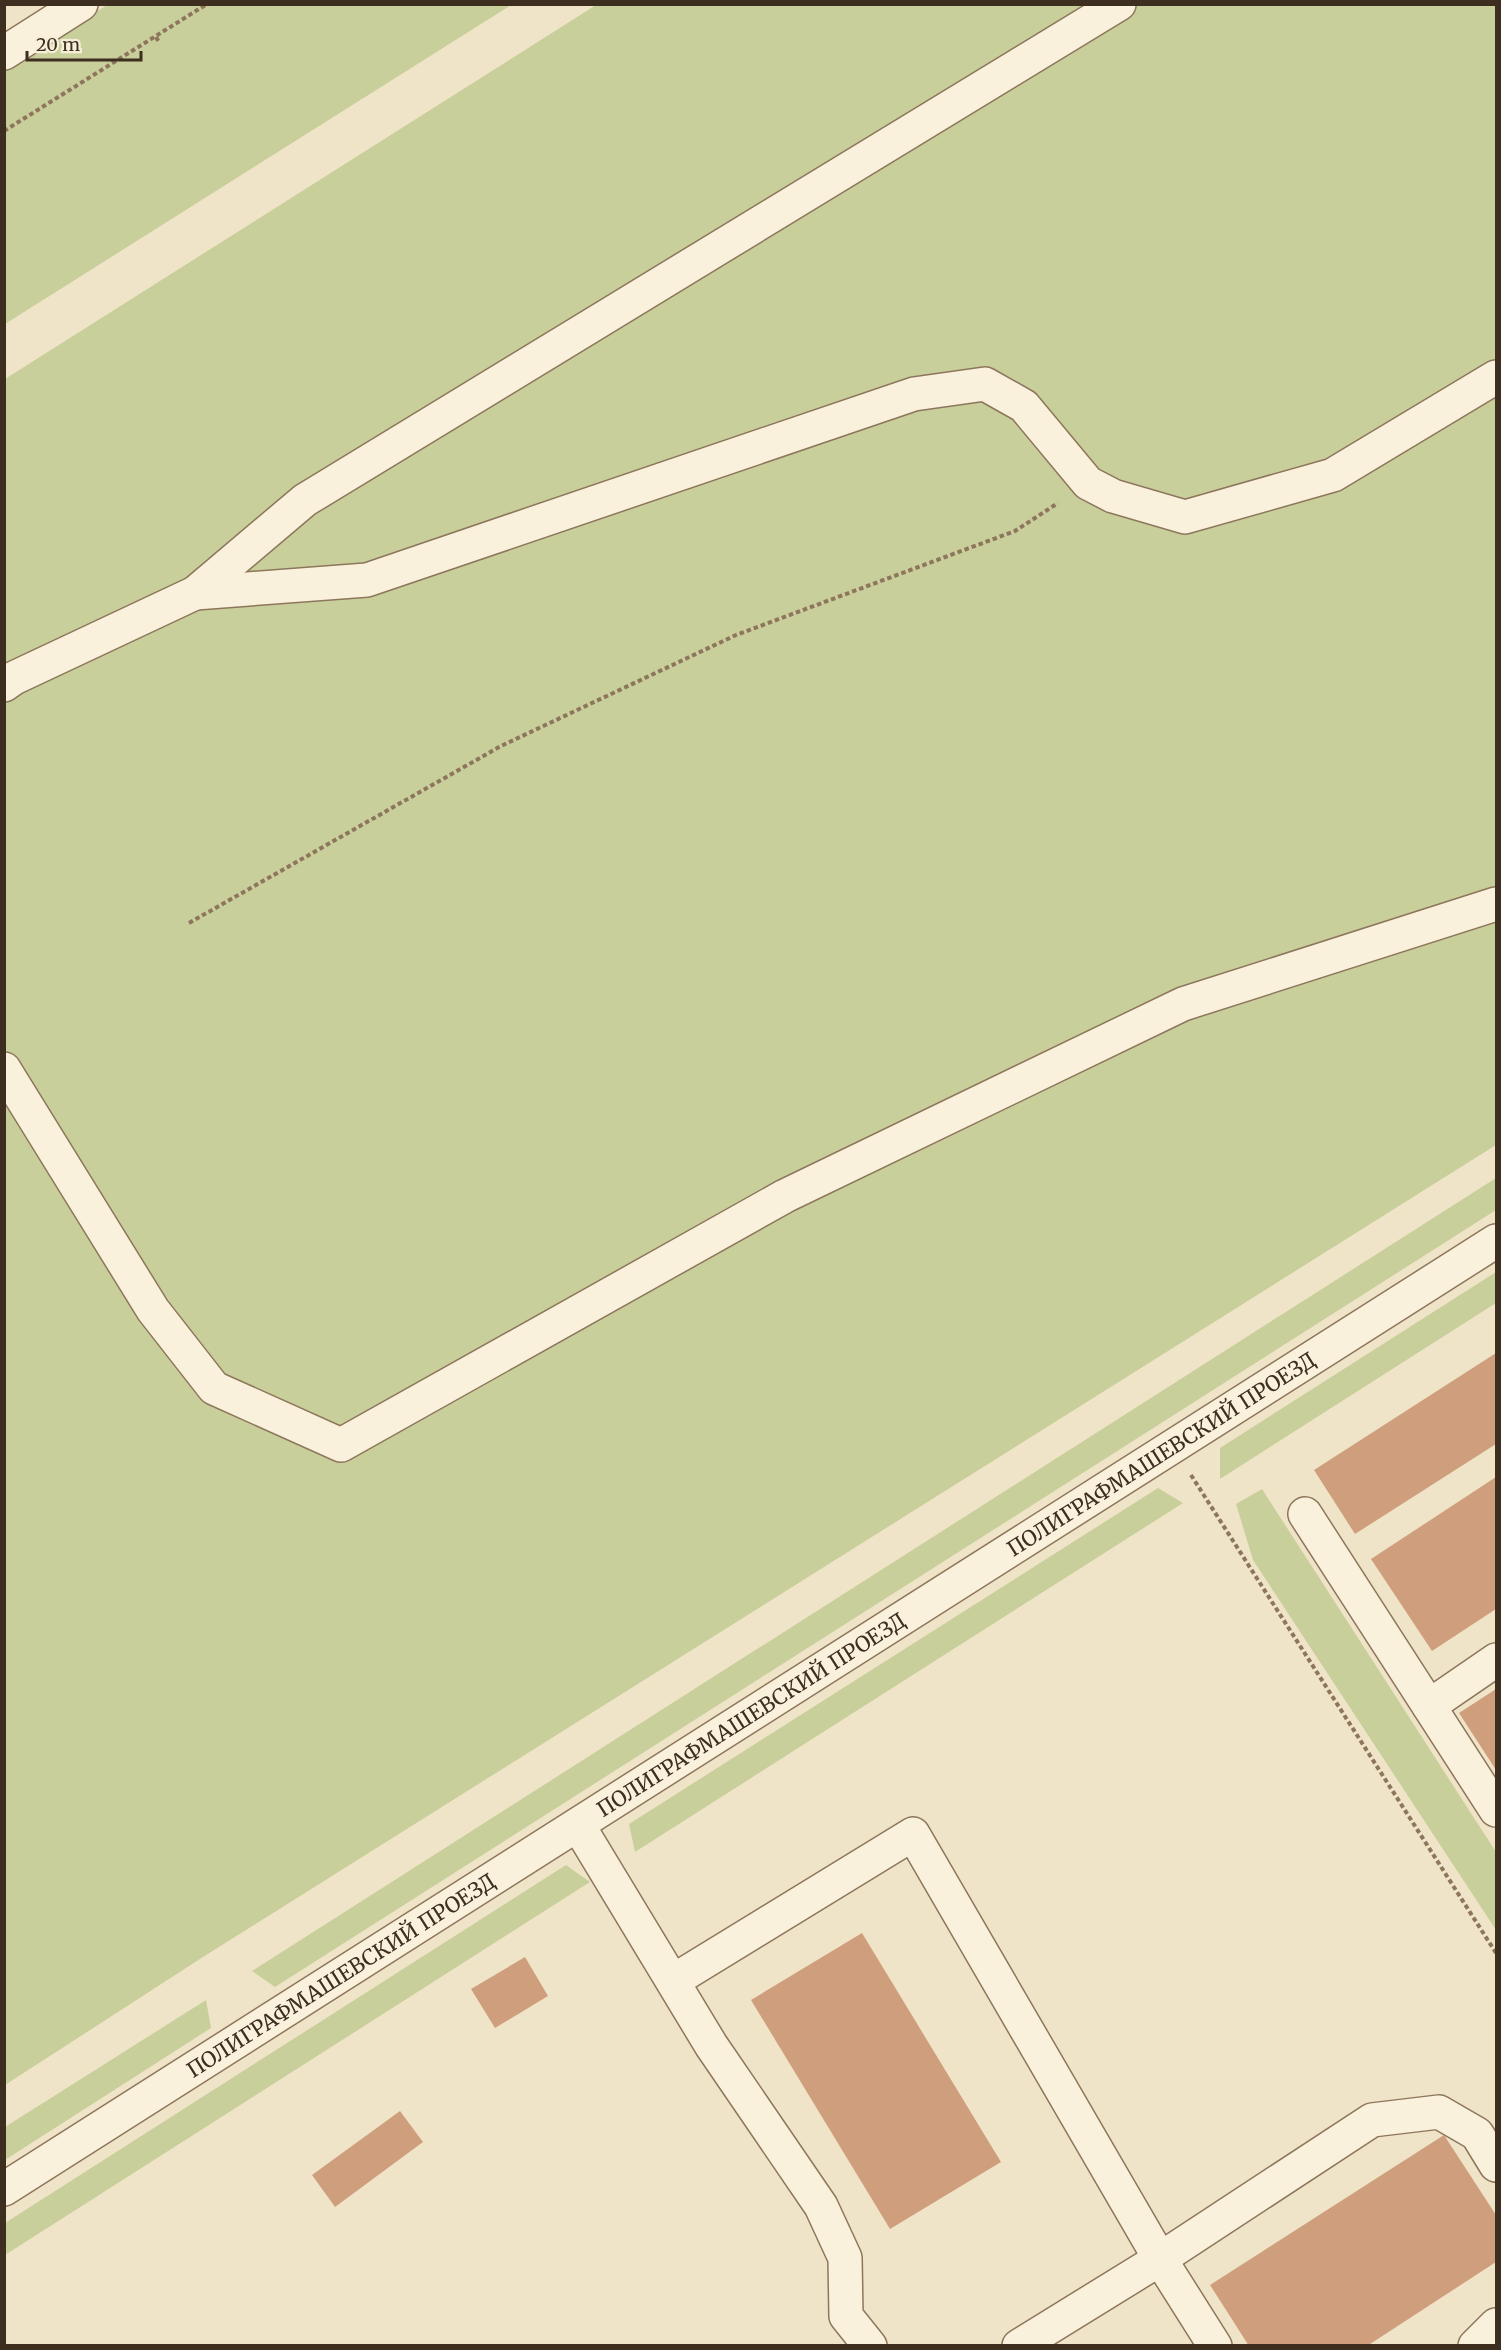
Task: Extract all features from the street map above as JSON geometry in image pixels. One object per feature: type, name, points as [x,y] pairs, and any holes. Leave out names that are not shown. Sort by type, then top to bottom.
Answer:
[{"type":"street","points":[[4,53],[81,4]]},
{"type":"street","points":[[4,685],[14,678],[195,593],[305,500],[1119,4]]},
{"type":"street","points":[[195,593],[367,580],[914,394],[985,384],[1024,406],[1089,483],[1113,496],[1185,517],[1333,475],[1497,377]]},
{"type":"street","points":[[4,1069],[153,1310],[214,1388],[341,1445],[785,1196],[1184,1004],[1497,904]]},
{"type":"street","name":"ПОЛИГРАФМАШЕВСКИЙ ПРОЕЗД","points":[[4,2189],[1497,1241]]},
{"type":"street","points":[[1305,1515],[1497,1810]]},
{"type":"street","points":[[1429,1706],[1497,1660]]},
{"type":"street","points":[[578,1825],[711,2044],[821,2206],[844,2258],[846,2316],[870,2346]]},
{"type":"street","points":[[673,1981],[913,1834],[1160,2259],[1215,2346]]},
{"type":"street","points":[[1019,2346],[1160,2259],[1372,2120],[1439,2112],[1477,2134],[1497,2165]]},
{"type":"street","points":[[1475,2346],[1497,2325]]},
{"type":"path","points":[[4,131],[207,4]]},
{"type":"path","points":[[156,37],[159,42]]},
{"type":"path","points":[[189,923],[501,746],[736,634],[1014,531],[1089,483]]},
{"type":"path","points":[[1173,1447],[1497,1953]]},
{"type":"green space","points":[[107,5],[511,5],[5,324],[4,70]]},
{"type":"green space","points":[[596,5],[1496,5],[1496,1145],[203,1957],[5,2085],[5,379]]},
{"type":"green space","points":[[1496,1178],[1496,1210],[275,1987],[252,1971]]},
{"type":"green space","points":[[1496,1272],[1496,1303],[1220,1479],[1220,1448]]},
{"type":"green space","points":[[1158,1488],[1183,1503],[635,1852],[629,1824]]},
{"type":"green space","points":[[1262,1489],[1496,1852],[1496,1930],[1253,1560],[1236,1504]]},
{"type":"green space","points":[[566,1865],[590,1882],[5,2255],[5,2223]]},
{"type":"green space","points":[[206,2000],[211,2028],[5,2160],[5,2127]]},
{"type":"building","points":[[1496,1353],[1496,1444],[1355,1534],[1314,1470]]},
{"type":"building","points":[[1496,1477],[1496,1609],[1432,1651],[1371,1559]]},
{"type":"building","points":[[1496,1689],[1496,1770],[1459,1713]]},
{"type":"building","points":[[862,1933],[1001,2162],[890,2229],[751,2000]]},
{"type":"building","points":[[525,1957],[548,1996],[495,2028],[471,1989]]},
{"type":"building","points":[[400,2111],[423,2142],[335,2207],[312,2175]]},
{"type":"building","points":[[1444,2135],[1496,2215],[1496,2262],[1367,2346],[1249,2346],[1210,2285]]}]
